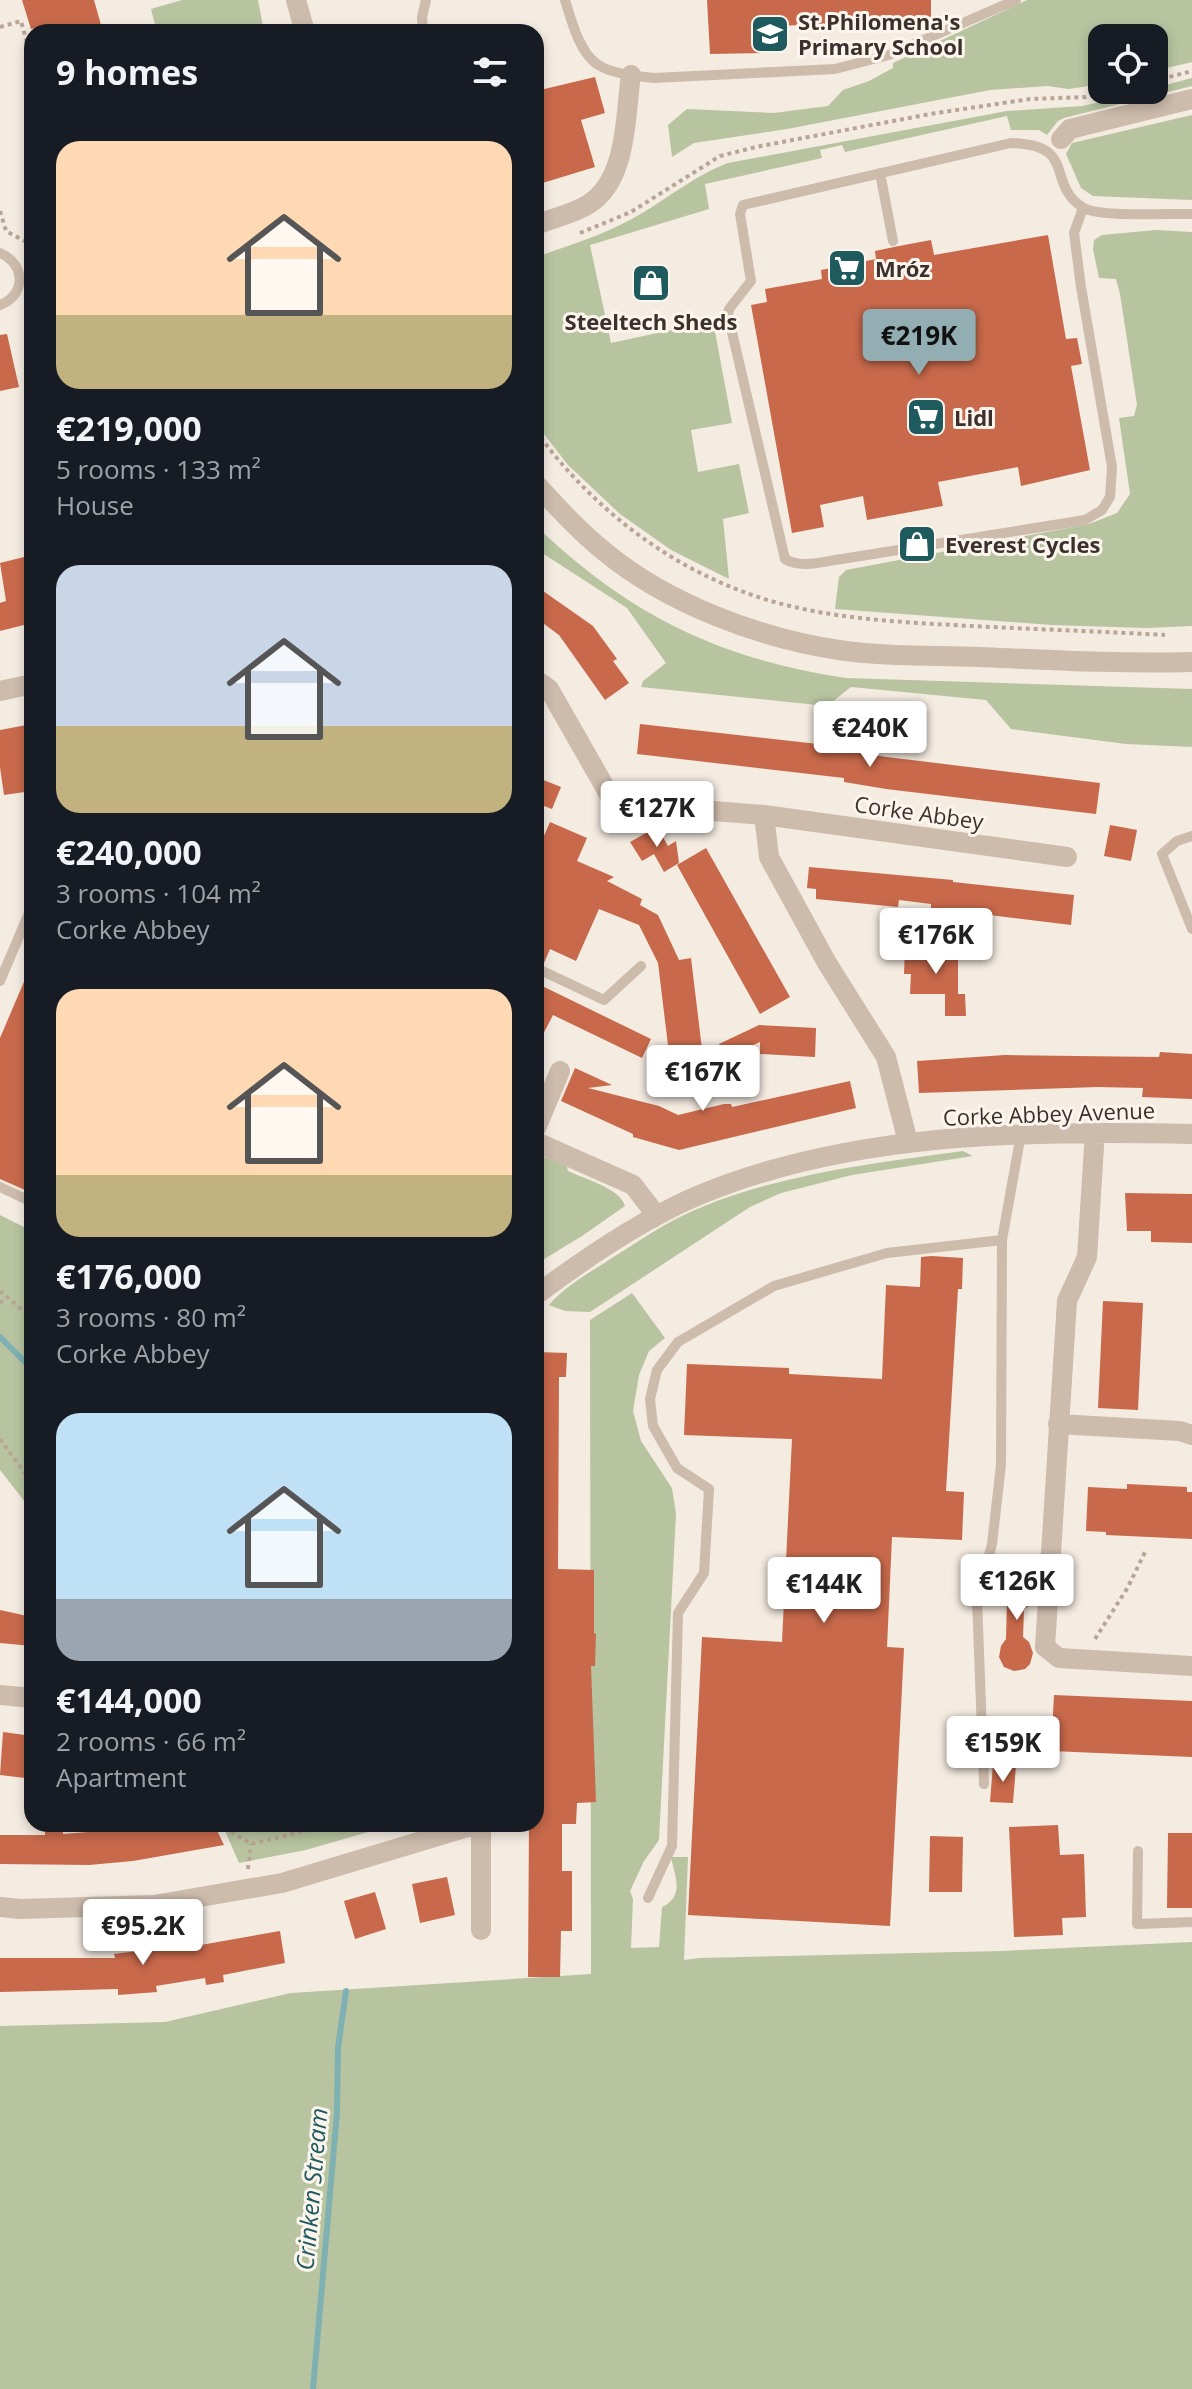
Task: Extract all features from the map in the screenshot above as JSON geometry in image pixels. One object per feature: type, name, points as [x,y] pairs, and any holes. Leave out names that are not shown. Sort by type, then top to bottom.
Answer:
[{"type":"street","points":[[296,0],[303,24]]},
{"type":"street","points":[[544,222],[581,208],[599,196],[609,184],[621,145],[631,75]]},
{"type":"street","points":[[1061,139],[1070,129],[1192,99]]},
{"type":"street","points":[[544,493],[607,554],[662,590],[725,619],[783,640],[856,651],[1017,659],[1192,662]]},
{"type":"street","points":[[0,691],[24,686]]},
{"type":"street","name":"Corke Abbey","points":[[544,686],[549,689],[614,803],[764,815],[1067,857]]},
{"type":"street","points":[[764,815],[769,857],[827,963],[886,1057],[908,1142]]},
{"type":"street","points":[[544,1109],[560,1071]]},
{"type":"street","points":[[1095,1131],[1087,1257],[1067,1301],[1045,1647],[1059,1658],[1192,1666]]},
{"type":"street","name":"Corke Abbey Avenue","points":[[544,1289],[573,1267],[653,1218],[713,1190],[803,1162],[908,1142],[1095,1131],[1192,1134]]},
{"type":"street","points":[[544,1146],[633,1185],[650,1207],[653,1218]]},
{"type":"street","points":[[1058,1424],[1180,1431],[1192,1435]]},
{"type":"street","points":[[0,1695],[24,1697]]},
{"type":"street","points":[[0,1907],[154,1905],[282,1883],[452,1832]]},
{"type":"street","points":[[479,1832],[481,1930]]},
{"type":"lane","points":[[422,24],[426,0]]},
{"type":"lane","points":[[565,0],[576,36],[596,64],[631,75],[654,78],[835,69],[889,55],[1016,0]]},
{"type":"lane","points":[[1083,208],[1074,233],[1112,467],[1110,497],[1102,510],[1085,520],[842,559],[793,564],[785,559],[728,315],[729,309],[751,281],[741,210],[748,202],[975,150],[1024,143],[1048,151],[1071,197],[1083,208],[1095,212],[1192,214]]},
{"type":"lane","points":[[880,173],[893,241]]},
{"type":"lane","points":[[0,253],[11,259],[24,278]]},
{"type":"lane","points":[[0,305],[13,298],[24,284]]},
{"type":"lane","points":[[1192,836],[1177,841],[1162,854],[1192,929]]},
{"type":"lane","points":[[0,981],[24,925]]},
{"type":"lane","points":[[544,972],[604,1000],[641,966]]},
{"type":"lane","points":[[984,1784],[977,1600],[992,1544],[1001,1465],[1002,1240],[1021,1134]]},
{"type":"lane","points":[[0,1187],[24,1198]]},
{"type":"lane","points":[[648,1898],[672,1846],[678,1613],[704,1573],[709,1489],[677,1468],[653,1426],[650,1399],[657,1370],[678,1342],[774,1286],[887,1253],[1002,1240]]},
{"type":"lane","points":[[1138,1851],[1137,1924],[1192,1922]]},
{"type":"path","points":[[0,27],[21,21],[24,32]]},
{"type":"path","points":[[1168,77],[1192,71]]},
{"type":"path","points":[[576,235],[631,212],[720,156],[930,114],[1030,99],[1088,97]]},
{"type":"path","points":[[0,211],[6,231],[24,241]]},
{"type":"path","points":[[544,442],[557,459],[618,519],[693,569],[751,594],[789,606],[866,619],[1165,635]]},
{"type":"path","points":[[0,1291],[24,1312]]},
{"type":"path","points":[[0,1303],[6,1297]]},
{"type":"path","points":[[0,1439],[24,1472]]},
{"type":"path","points":[[1091,1645],[1128,1587],[1145,1552]]},
{"type":"path","points":[[232,1832],[251,1844],[301,1832]]},
{"type":"green space","points":[[182,0],[258,0],[262,24],[155,24],[151,9]]},
{"type":"green space","points":[[1027,0],[1192,0],[1192,62],[1168,68],[1168,24],[1088,24],[1088,86],[990,90],[787,129],[694,143],[672,157],[668,125],[687,109],[774,113],[828,106],[843,90],[869,81],[893,68],[893,63]]},
{"type":"green space","points":[[1192,78],[1192,86],[1168,92],[1168,84]]},
{"type":"green space","points":[[1120,104],[1064,118],[1047,135],[1039,130],[1011,130],[1007,116],[845,152],[842,145],[820,150],[822,158],[705,184],[709,209],[590,245],[611,343],[713,321],[732,423],[691,430],[698,472],[739,464],[749,513],[723,519],[729,579],[671,550],[620,514],[568,465],[544,434],[544,254],[619,226],[702,175],[728,163],[1007,111]]},
{"type":"green space","points":[[1192,115],[1192,200],[1093,196],[1081,188],[1066,154],[1072,143]]},
{"type":"green space","points":[[1156,230],[1192,232],[1192,626],[1052,625],[835,609],[839,577],[846,570],[1089,524],[1117,513],[1130,494],[1119,418],[1134,416],[1137,405],[1120,294],[1116,279],[1099,278],[1094,240],[1102,235]]},
{"type":"green space","points":[[544,533],[606,585],[678,628],[757,659],[800,670],[846,678],[1192,689],[1192,747],[1126,744],[1011,729],[986,700],[851,687],[827,706],[641,687],[643,681],[666,663],[627,608],[544,554]]},
{"type":"green space","points":[[963,1151],[973,1156],[852,1175],[781,1193],[750,1207],[590,1312],[565,1311],[549,1305],[579,1279],[643,1238],[707,1205],[778,1182]]},
{"type":"green space","points":[[544,1158],[565,1161],[568,1171],[609,1189],[625,1206],[544,1259]]},
{"type":"green space","points":[[0,1215],[24,1227],[24,1501],[0,1470]]},
{"type":"green space","points":[[632,1293],[665,1338],[649,1351],[639,1375],[633,1411],[641,1441],[672,1488],[676,1514],[659,1840],[644,1861],[630,1891],[633,1899],[631,1948],[659,1947],[662,1907],[674,1897],[677,1884],[671,1857],[688,1857],[684,1960],[1192,1942],[1192,2389],[0,2389],[0,2026],[165,2022],[291,1993],[591,1974],[590,1320]]},
{"type":"green space","points":[[225,1832],[368,1832],[306,1850],[239,1863]]},
{"type":"building","points":[[22,0],[94,0],[101,24],[29,24]]},
{"type":"building","points":[[707,0],[931,0],[931,22],[900,22],[900,28],[847,28],[847,24],[764,26],[764,53],[710,54]]},
{"type":"building","points":[[595,77],[605,113],[581,120],[595,167],[544,183],[544,89]]},
{"type":"building","name":"Lidl","points":[[1048,235],[1066,339],[1077,338],[1082,364],[1071,366],[1090,470],[1021,486],[1018,467],[938,482],[943,506],[867,520],[863,496],[820,505],[824,527],[792,533],[751,305],[767,302],[765,289],[822,279],[821,270],[876,259],[875,251],[931,240],[934,255]]},
{"type":"building","points":[[657,274],[665,274],[670,283],[668,290],[657,292],[652,287],[652,279]]},
{"type":"building","points":[[7,334],[19,387],[0,391],[0,335]]},
{"type":"building","points":[[24,557],[24,625],[0,631],[0,603],[6,601],[0,563]]},
{"type":"building","points":[[544,592],[593,626],[617,659],[613,661],[629,683],[605,700],[559,635],[544,624]]},
{"type":"building","points":[[640,724],[845,747],[844,751],[1100,783],[1096,814],[886,789],[844,782],[844,778],[637,754]]},
{"type":"building","points":[[24,726],[24,792],[4,795],[0,730]]},
{"type":"building","points":[[544,780],[561,787],[552,809],[544,806]]},
{"type":"building","points":[[550,822],[587,838],[577,861],[614,877],[607,881],[642,899],[640,905],[658,915],[679,960],[691,958],[705,1074],[672,1078],[658,963],[639,925],[599,909],[576,961],[550,949],[544,963],[544,836]]},
{"type":"building","points":[[1110,825],[1137,830],[1131,861],[1104,856]]},
{"type":"building","points":[[657,827],[668,846],[676,841],[679,863],[664,872],[654,854],[642,861],[630,842]]},
{"type":"building","points":[[706,848],[790,997],[760,1014],[677,865]]},
{"type":"building","points":[[809,867],[1074,895],[1071,925],[931,908],[931,904],[899,900],[898,907],[816,899],[816,889],[807,888]]},
{"type":"building","points":[[905,948],[958,949],[958,994],[965,994],[966,1016],[945,1016],[945,994],[910,994],[911,974],[904,974]]},
{"type":"building","points":[[24,982],[24,1190],[0,1179],[0,1038]]},
{"type":"building","points":[[544,987],[651,1039],[642,1058],[553,1015],[544,1032]]},
{"type":"building","points":[[759,1025],[816,1028],[815,1057],[760,1054],[760,1042],[726,1058],[719,1044]]},
{"type":"building","points":[[1160,1052],[1192,1054],[1192,1099],[1142,1097],[1143,1088],[1098,1087],[919,1093],[917,1061],[1005,1055],[1159,1057]]},
{"type":"building","points":[[575,1068],[612,1085],[588,1088],[659,1106],[678,1115],[724,1104],[731,1104],[732,1107],[850,1081],[856,1108],[679,1150],[633,1137],[633,1134],[561,1101]]},
{"type":"building","points":[[1125,1193],[1192,1194],[1192,1243],[1151,1242],[1151,1231],[1127,1231]]},
{"type":"building","points":[[921,1257],[963,1258],[962,1289],[958,1289],[946,1491],[964,1492],[962,1540],[892,1537],[887,1647],[904,1648],[890,1926],[688,1915],[702,1637],[782,1642],[792,1439],[684,1435],[687,1364],[789,1368],[789,1374],[882,1379],[886,1285],[920,1287]]},
{"type":"building","points":[[1103,1301],[1143,1303],[1138,1410],[1098,1408]]},
{"type":"building","points":[[544,1352],[567,1353],[566,1377],[559,1377],[558,1569],[594,1570],[595,1666],[591,1666],[596,1802],[577,1803],[576,1824],[562,1824],[562,1871],[572,1871],[572,1931],[561,1931],[560,1977],[528,1977],[529,1832],[544,1832]]},
{"type":"building","points":[[1127,1484],[1187,1487],[1187,1492],[1192,1492],[1192,1539],[1106,1535],[1106,1532],[1086,1531],[1088,1487],[1127,1489]]},
{"type":"building","points":[[1023,1573],[1036,1583],[1035,1599],[1024,1610],[1023,1637],[1029,1642],[1033,1653],[1025,1669],[1014,1671],[1004,1667],[999,1657],[1006,1639],[1007,1601],[1003,1587],[1012,1574]]},
{"type":"building","points":[[0,1610],[24,1615],[24,1645],[0,1643]]},
{"type":"building","points":[[1054,1695],[1192,1701],[1192,1757],[1051,1751]]},
{"type":"building","points":[[3,1732],[24,1735],[24,1778],[0,1775]]},
{"type":"building","points":[[993,1764],[1016,1766],[1013,1803],[990,1802]]},
{"type":"building","points":[[1058,1825],[1060,1855],[1084,1854],[1086,1917],[1062,1918],[1063,1935],[1014,1937],[1009,1827]]},
{"type":"building","points":[[45,1832],[218,1832],[224,1845],[133,1861],[89,1865],[0,1864],[0,1835],[45,1835]]},
{"type":"building","points":[[1168,1833],[1192,1833],[1192,1908],[1167,1908]]},
{"type":"building","points":[[930,1836],[963,1837],[962,1892],[929,1892]]},
{"type":"building","points":[[447,1877],[455,1915],[420,1923],[412,1884]]},
{"type":"building","points":[[375,1892],[386,1929],[355,1939],[344,1901]]},
{"type":"building","points":[[280,1931],[285,1963],[223,1975],[224,1982],[206,1985],[205,1978],[156,1986],[157,1992],[118,1995],[118,1989],[0,1992],[0,1958],[115,1958],[114,1954],[195,1946]]},
{"type":"waterway","name":"Crinken Stream","points":[[0,1337],[24,1361]]},
{"type":"waterway","name":"Crinken Stream","points":[[313,2389],[337,2113],[338,2048],[346,1991]]},
{"type":"place","name":"St.Philomena's Primary School","points":[[770,34]]},
{"type":"place","name":"Mróz","points":[[847,268]]},
{"type":"place","name":"Steeltech Sheds","points":[[651,283]]},
{"type":"place","name":"Lidl","points":[[926,417]]},
{"type":"place","name":"Everest Cycles","points":[[917,544]]}]
